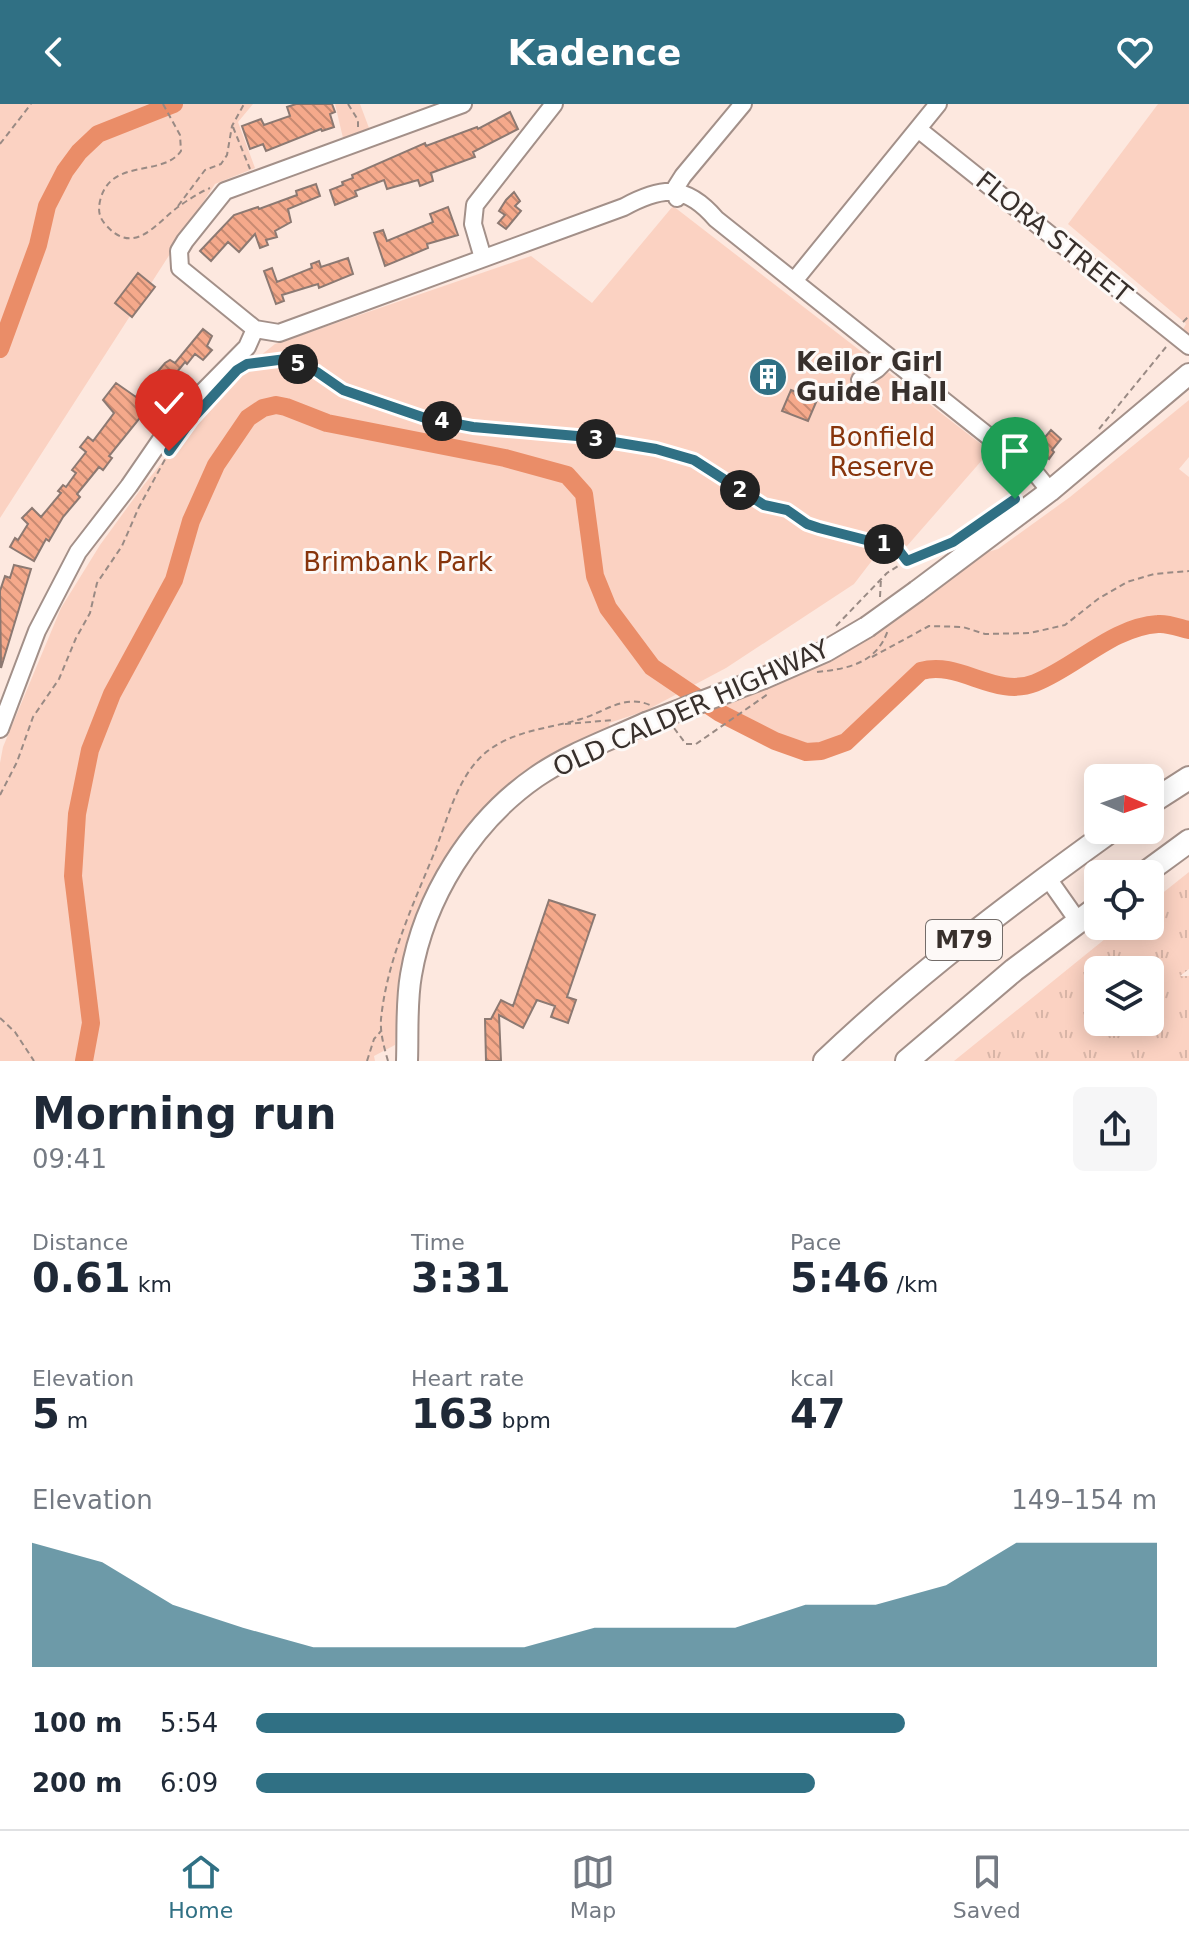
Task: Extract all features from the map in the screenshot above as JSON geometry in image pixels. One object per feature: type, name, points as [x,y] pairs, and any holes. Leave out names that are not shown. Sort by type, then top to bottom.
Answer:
[{"type":"highway","points":[[1164,794],[1189,778]]},
{"type":"highway","points":[[1163,860],[1189,841]]},
{"type":"highway","name":"M79","points":[[825,1061],[903,991],[1093,844]]},
{"type":"highway","name":"M79","points":[[907,1061],[1014,970],[1084,917]]},
{"type":"main road","name":"OLD CALDER HIGHWAY","points":[[1053,494],[1189,374]]},
{"type":"main road","name":"OLD CALDER HIGHWAY","points":[[407,1061],[408,1004],[417,950],[437,896],[465,850],[491,816],[537,776],[646,723],[826,651],[867,627],[1053,494],[1189,391]]},
{"type":"street","points":[[463,104],[225,191],[179,251],[181,271],[255,329],[279,333],[657,193],[678,194],[716,219],[1037,475],[1053,494]]},
{"type":"street","points":[[483,258],[473,224],[475,205],[554,104]]},
{"type":"street","points":[[678,194],[692,167],[743,104]]},
{"type":"street","points":[[794,281],[938,104]]},
{"type":"street","name":"FLORA STREET","points":[[918,129],[1189,346]]},
{"type":"street","points":[[0,729],[37,631],[78,552],[135,479],[173,422],[247,347],[255,329]]},
{"type":"street","points":[[860,380],[889,357]]},
{"type":"street","points":[[1047,877],[1078,921]]},
{"type":"path","points":[[0,144],[31,104]]},
{"type":"path","points":[[163,104],[180,135],[181,151],[170,161],[116,177],[103,192],[99,210],[106,226],[122,235],[141,237],[156,228],[178,207],[205,170],[221,164],[227,155],[232,126],[244,104]]},
{"type":"path","points":[[348,104],[358,120],[357,132]]},
{"type":"path","points":[[232,126],[251,173]]},
{"type":"path","points":[[178,207],[209,188],[225,191]]},
{"type":"path","points":[[1097,431],[1175,335]]},
{"type":"path","points":[[247,364],[286,359],[317,372],[343,390],[425,418],[473,427],[577,436],[674,454],[694,460],[764,505],[787,510],[819,528],[897,548],[907,561]]},
{"type":"path","points":[[0,795],[17,762],[33,717],[59,679],[70,649],[84,627],[97,583],[122,546],[169,451]]},
{"type":"path","points":[[861,598],[887,573],[953,542],[990,516]]},
{"type":"path","points":[[867,659],[929,626],[963,627],[985,634],[1030,633],[1065,625],[1098,599],[1127,582],[1154,574],[1189,571]]},
{"type":"path","points":[[701,742],[760,699]]},
{"type":"path","points":[[559,724],[623,718]]},
{"type":"path","points":[[0,1018],[15,1032],[34,1061]]},
{"type":"path","points":[[367,1061],[374,1039],[381,1031],[388,1061]]},
{"type":"green space","points":[[0,104],[253,104],[238,122],[255,168],[215,184],[0,518]]},
{"type":"green space","points":[[335,104],[360,104],[369,128],[343,138]]},
{"type":"green space","points":[[1158,104],[1189,104],[1189,336],[1182,331],[1184,322],[1068,224]]},
{"type":"green space","name":"Brimbank Park","points":[[673,206],[990,451],[907,546],[887,541],[854,584],[726,668],[645,711],[609,723],[611,730],[484,809],[460,836],[442,865],[414,927],[405,953],[395,1045],[374,1056],[375,1061],[0,1061],[0,763],[3,747],[61,608],[100,545],[143,486],[226,383],[275,344],[531,256],[592,303]]},
{"type":"green space","points":[[1189,400],[1189,457],[1179,469],[1189,477],[1189,630],[1159,624],[1130,632],[1106,642],[1034,684],[1009,688],[936,667],[921,671],[859,730],[819,751],[779,743],[711,707],[984,553],[998,549],[1070,497]]},
{"type":"green space","points":[[1189,872],[1189,969],[1180,976],[1189,976],[1189,1061],[954,1061],[1104,940],[1164,940],[1164,892]]},
{"type":"building","points":[[332,104],[335,112],[330,114],[334,127],[321,129],[266,151],[263,144],[250,149],[242,126],[261,119],[264,125],[290,116],[287,107]]},
{"type":"building","points":[[510,112],[518,129],[473,152],[475,157],[431,173],[433,181],[420,186],[418,180],[387,189],[384,180],[355,191],[357,196],[335,205],[330,190],[343,185],[342,182],[353,178],[352,175],[425,143],[426,146],[478,129]]},
{"type":"building","points":[[316,184],[320,196],[288,209],[291,222],[275,231],[277,237],[266,240],[268,245],[260,248],[255,234],[239,252],[228,242],[211,261],[200,251],[234,215],[297,195],[296,191]]},
{"type":"building","points":[[514,192],[520,201],[515,206],[521,211],[506,229],[498,223],[505,215],[499,211]]},
{"type":"building","points":[[448,207],[458,235],[427,244],[428,248],[385,266],[374,233],[383,230],[387,241],[433,222],[430,214]]},
{"type":"building","points":[[348,258],[353,274],[319,288],[318,284],[282,295],[284,301],[276,304],[264,271],[272,268],[277,282],[312,268],[311,264],[319,261],[321,267]]},
{"type":"building","points":[[138,273],[155,287],[132,317],[115,303]]},
{"type":"building","points":[[203,329],[212,336],[207,346],[212,350],[203,360],[195,354],[187,364],[185,362],[109,456],[112,458],[103,470],[99,467],[77,494],[80,497],[49,541],[46,539],[34,561],[10,547],[28,524],[22,518],[32,508],[41,517],[61,493],[58,491],[63,485],[66,487],[76,473],[72,470],[86,452],[80,447],[88,437],[93,441],[114,413],[103,400],[116,383],[136,397],[165,363],[170,360],[175,363]]},
{"type":"building","name":"Keilor Girl Guide Hall","points":[[756,367],[783,372],[780,388],[752,383]]},
{"type":"building","points":[[791,390],[817,400],[808,421],[782,411]]},
{"type":"building","points":[[1051,430],[1061,439],[1049,459],[1036,448]]},
{"type":"building","points":[[14,565],[31,569],[1,668],[0,591],[5,576],[10,578]]},
{"type":"building","points":[[549,900],[595,915],[567,997],[576,1000],[568,1023],[551,1017],[555,1006],[537,1000],[523,1028],[499,1015],[501,1061],[486,1061],[485,1019],[491,1019],[501,1000],[513,1006]]},
{"type":"waterway","points":[[0,349],[38,245],[47,206],[65,171],[98,134],[174,104]]},
{"type":"waterway","points":[[84,1061],[91,1023],[73,876],[77,814],[90,750],[112,694],[174,580],[191,521],[216,465],[248,418],[263,408],[276,405],[286,407],[327,423],[505,458],[567,475],[584,494],[595,576],[608,608],[652,667],[720,713],[775,741],[806,752],[821,751],[846,742],[921,671],[950,670],[992,683],[1020,687],[1050,676],[1125,632],[1162,624],[1189,630]]},
{"type":"place","name":"Keilor Girl Guide Hall","points":[[768,377]]},
{"type":"route","points":[[169,451],[192,419],[237,370],[247,364],[286,359],[317,372],[343,390],[425,418],[473,427],[577,436],[656,449],[694,460],[764,505],[787,510],[819,528],[897,548],[907,561],[953,542],[1015,499]]},
{"type":"park label","name":"Bonfield Reserve","points":[[882,452]]}]
